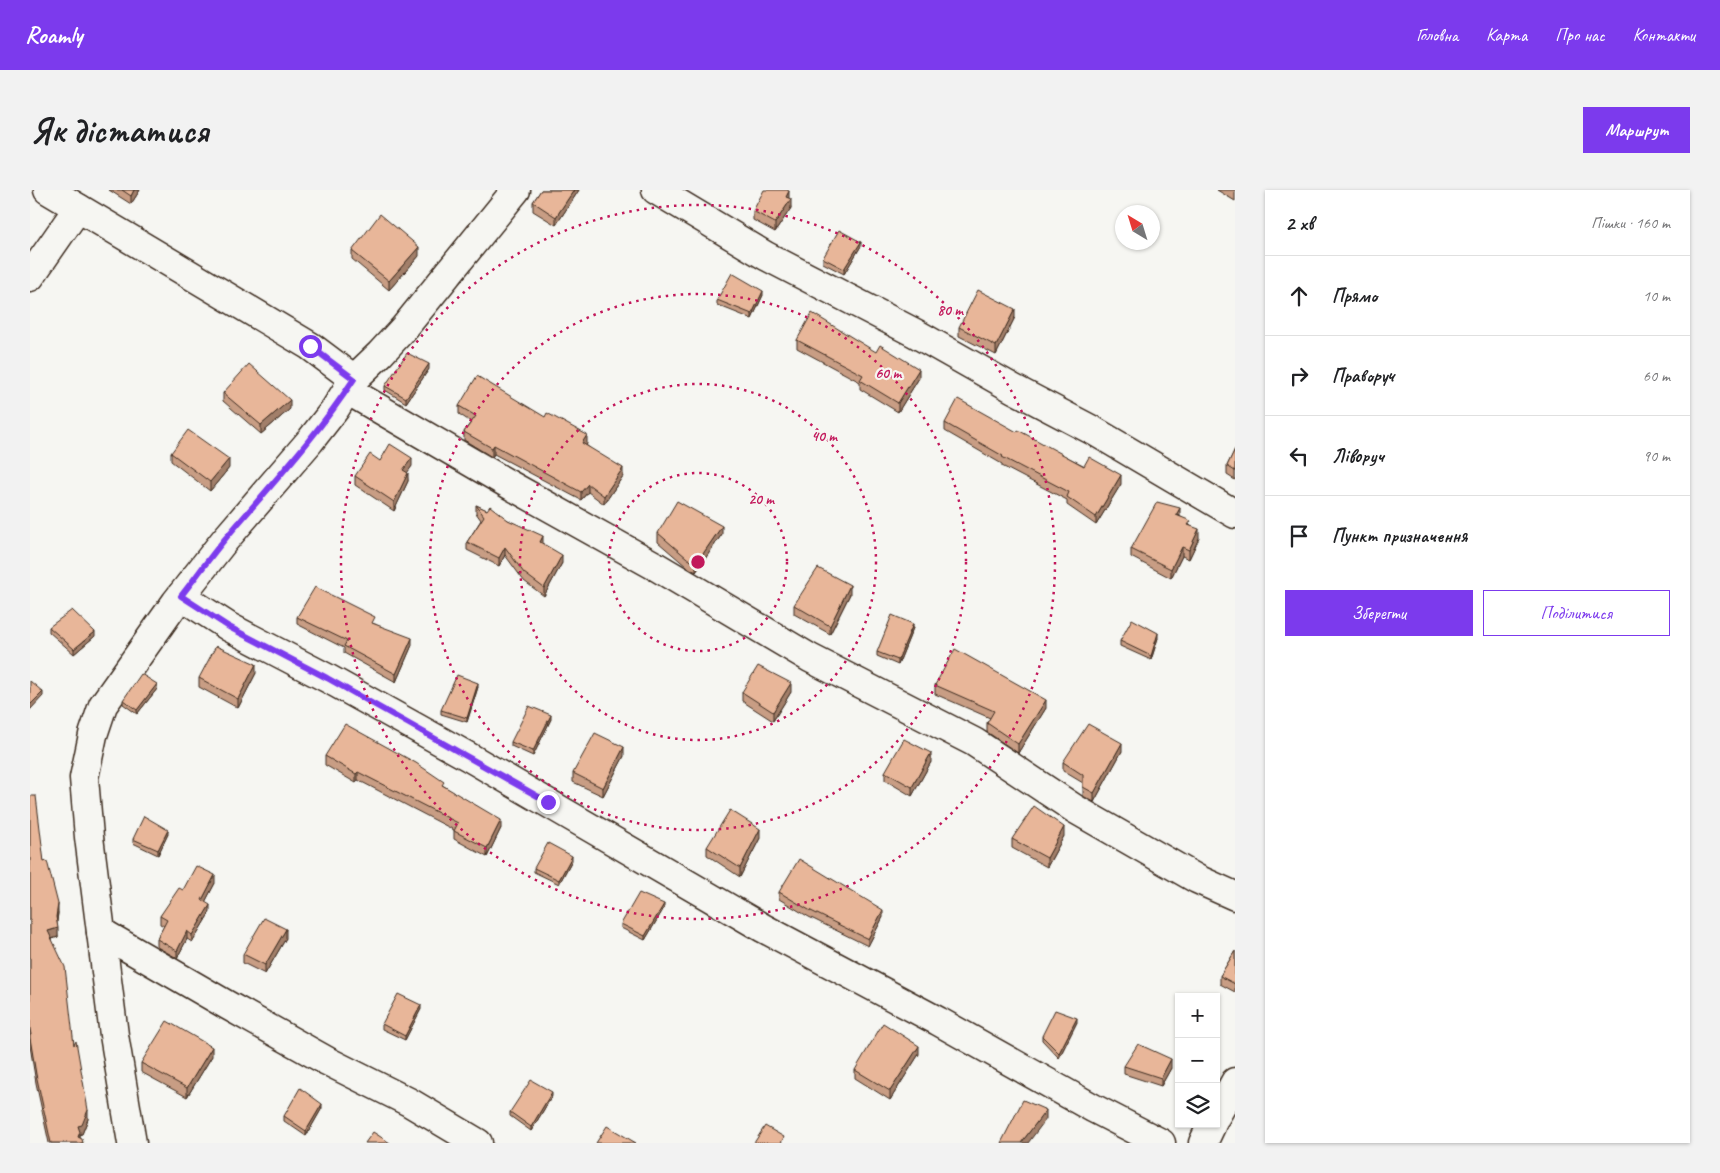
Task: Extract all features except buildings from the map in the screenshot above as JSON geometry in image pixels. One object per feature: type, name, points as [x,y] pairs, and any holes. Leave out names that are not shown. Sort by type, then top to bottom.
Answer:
[{"type":"street","points":[[132,1143],[114,1035],[89,837],[84,778],[93,735],[103,705],[181,596],[224,541],[310,441],[351,384],[404,328],[516,190]]},
{"type":"street","points":[[656,190],[766,256],[915,333],[1014,389],[1094,431],[1235,514]]},
{"type":"street","points":[[30,277],[65,197],[310,346],[351,384],[510,485],[656,567],[810,658],[974,742],[1075,809],[1197,879],[1235,896]]},
{"type":"street","points":[[181,596],[229,627],[327,678],[461,752],[763,928],[930,1016],[1093,1108],[1161,1143]]},
{"type":"street","points":[[101,932],[243,1015],[327,1061],[409,1102],[478,1143]]},
{"type":"street","points":[[1220,1109],[1235,1082]]},
{"type":"street","points":[[1203,1143],[1210,1128]]},
{"type":"route","points":[[310,346],[354,379],[335,409],[310,441],[224,541],[181,596],[229,627],[327,678],[548,802]]}]
